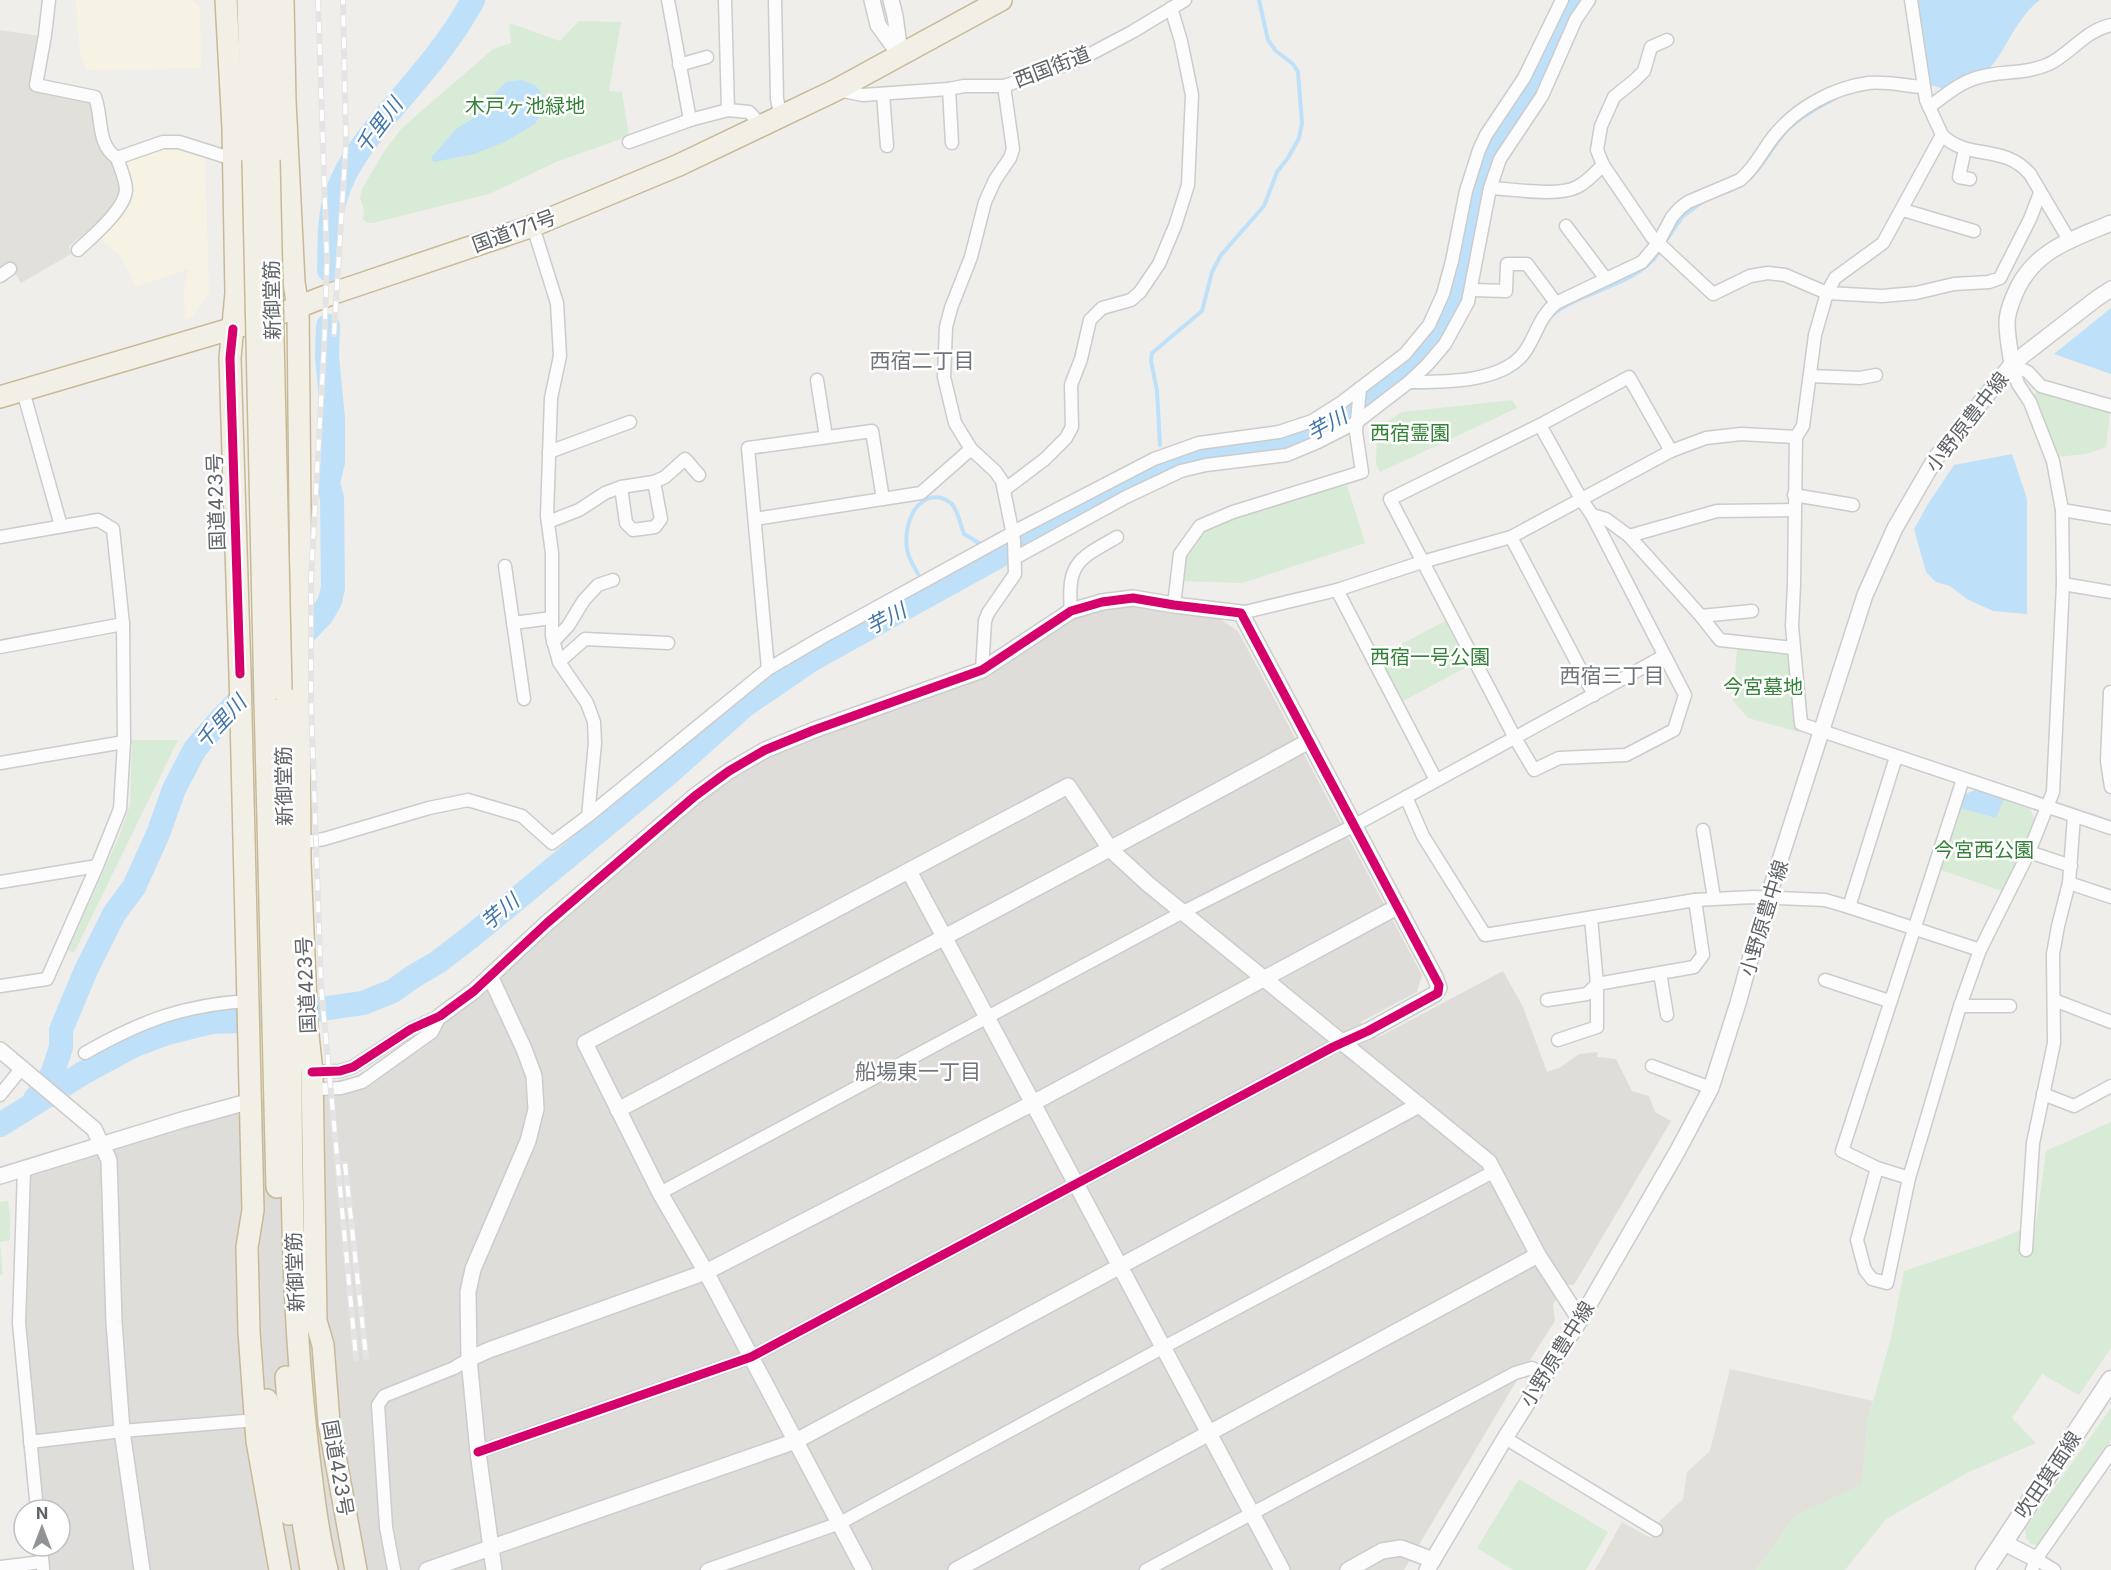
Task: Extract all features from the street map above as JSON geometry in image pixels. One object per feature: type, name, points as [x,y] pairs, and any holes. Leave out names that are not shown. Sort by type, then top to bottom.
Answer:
[{"type":"highway","name":"国道423号","points":[[226,0],[252,160],[230,358],[253,1210],[247,1247],[247,1287],[257,1441],[280,1570]]},
{"type":"highway","name":"新御堂筋","points":[[249,0],[252,160],[273,695],[289,1000],[291,1195],[300,1368],[317,1525],[327,1570]]},
{"type":"highway","name":"新御堂筋","points":[[252,160],[265,0]]},
{"type":"highway","name":"国道423号","points":[[283,0],[285,101],[294,282],[298,308],[301,611],[300,843],[289,1000],[290,1029],[312,1072],[316,1321],[322,1346],[329,1423],[356,1570]]},
{"type":"highway","name":"国道171号","points":[[0,397],[233,329],[530,227],[636,183],[781,117],[836,90],[1001,0]]},
{"type":"highway","name":"新御堂筋","points":[[290,1029],[281,1297],[293,1461],[311,1570]]},
{"type":"highway","points":[[253,1210],[259,1333],[273,1446],[302,1570]]},
{"type":"highway","points":[[316,1321],[324,1499],[332,1570]]},
{"type":"main road","name":"吹田箕面線","points":[[1985,1570],[2111,1380]]},
{"type":"street","points":[[49,0],[36,85],[95,97],[101,114],[101,136],[110,153],[117,158],[126,185],[121,205],[78,250]]},
{"type":"street","points":[[668,0],[690,120]]},
{"type":"street","points":[[724,0],[728,110]]},
{"type":"street","points":[[775,0],[777,99],[781,117]]},
{"type":"street","points":[[873,0],[878,25],[900,55]]},
{"type":"street","points":[[891,0],[900,55]]},
{"type":"street","points":[[300,843],[324,839],[429,808],[468,800],[522,816],[552,843],[768,669],[819,639],[1013,537],[1126,472],[1161,456],[1199,442],[1279,432],[1302,425],[1359,393],[1411,348],[1434,315],[1450,272],[1466,191],[1479,150],[1486,135],[1524,78],[1562,0]]},
{"type":"street","points":[[1015,557],[1126,497],[1181,471],[1213,464],[1287,455],[1335,434],[1409,382],[1433,359],[1445,344],[1468,302],[1491,188],[1500,159],[1542,96],[1576,19],[1589,0]]},
{"type":"street","points":[[1911,0],[1923,72],[1923,87],[1942,135],[1956,146],[1998,154],[2016,161],[2030,174],[2069,240]]},
{"type":"street","points":[[1004,490],[1045,459],[1066,438],[1072,427],[1071,385],[1081,359],[1090,320],[1102,308],[1136,296],[1159,264],[1175,226],[1188,185],[1192,95],[1181,41],[1178,3]]},
{"type":"street","name":"西国街道","points":[[836,90],[863,95],[964,86],[1004,86],[1081,59],[1132,32],[1178,3]]},
{"type":"street","points":[[1929,107],[1974,78],[2018,72],[2048,64],[2097,29],[2111,25]]},
{"type":"street","points":[[1667,40],[1651,47],[1644,71],[1614,97],[1600,126],[1597,150],[1603,165],[1658,243],[1713,294],[1750,276],[1768,273],[1785,275],[1827,293],[1882,296],[1917,293],[1954,284],[1989,282],[2000,278],[2030,219],[2040,193]]},
{"type":"street","points":[[679,64],[707,57]]},
{"type":"street","points":[[1409,382],[1436,382],[1477,377],[1505,369],[1521,356],[1542,317],[1556,303],[1642,262],[1658,243],[1672,217],[1680,208],[1688,202],[1740,180],[1780,130],[1812,104],[1843,88],[1867,83],[1923,87]]},
{"type":"street","points":[[982,670],[986,617],[1013,578],[1015,557],[1013,537],[1004,490],[998,475],[971,449],[955,423],[945,381],[946,327],[971,257],[989,190],[1012,153],[1010,117],[1004,86]]},
{"type":"street","points":[[950,89],[952,143]]},
{"type":"street","points":[[883,94],[887,146]]},
{"type":"street","points":[[629,142],[690,120],[728,110],[749,112],[762,126]]},
{"type":"street","points":[[1942,135],[1883,243],[1835,278],[1827,293],[1815,335],[1803,426],[1796,437],[1792,626],[1801,724],[2047,808],[2110,826]]},
{"type":"street","points":[[117,158],[163,142],[179,142],[252,160]]},
{"type":"street","points":[[1965,148],[1959,177],[1970,179]]},
{"type":"street","points":[[1491,188],[1554,192],[1576,188],[1603,165]]},
{"type":"street","points":[[1903,210],[1974,231]]},
{"type":"street","points":[[1877,1168],[1857,1240],[1865,1270],[1872,1279],[1887,1283],[1909,1178],[1960,1006],[1980,950],[2029,852],[2053,792],[2063,584],[2062,510],[2053,461],[2030,402],[2018,384],[2012,364],[2007,321],[2013,297],[2025,274],[2042,255],[2069,240],[2111,223]]},
{"type":"street","points":[[1566,226],[1606,279]]},
{"type":"street","points":[[530,227],[535,233],[557,303],[561,356],[551,398],[548,522],[552,553],[553,642],[559,662],[586,703],[594,722],[595,743],[588,816]]},
{"type":"street","points":[[1472,290],[1506,291],[1508,264],[1527,264],[1556,303]]},
{"type":"street","name":"小野原豊中線","points":[[1430,1565],[1505,1438],[1580,1320],[1677,1152],[1711,1088],[1865,595],[1895,528],[1935,459],[2012,364],[2111,289]]},
{"type":"street","points":[[2012,364],[2028,372],[2041,386],[2111,406]]},
{"type":"street","points":[[1810,376],[1860,378],[1876,375]]},
{"type":"street","points":[[1540,425],[1581,500],[1592,515],[1685,694],[1674,730],[1626,756],[1559,758],[1534,770],[1390,499],[1540,425],[1629,377],[1671,451]]},
{"type":"street","points":[[817,380],[826,437]]},
{"type":"street","points":[[23,391],[61,526]]},
{"type":"street","points":[[1174,605],[1180,554],[1200,526],[1233,512],[1362,472],[1356,432],[1359,393]]},
{"type":"street","points":[[549,452],[630,422]]},
{"type":"street","points":[[768,669],[748,448],[872,431],[883,500]]},
{"type":"street","points":[[312,1072],[340,1071],[353,1067],[411,1029],[440,1016],[490,976],[548,922],[695,796],[740,764],[783,741],[982,670],[1071,611],[1102,602],[1133,598],[1241,613],[1337,590],[1422,562],[1511,537],[1671,451],[1706,438],[1741,434],[1796,437]]},
{"type":"street","points":[[755,519],[921,493],[971,449]]},
{"type":"street","points":[[548,522],[579,510],[605,493],[654,482],[665,477],[685,459],[699,475]]},
{"type":"street","points":[[621,488],[626,523],[633,530],[655,527],[661,519],[654,482]]},
{"type":"street","points":[[1794,495],[1853,505]]},
{"type":"street","points":[[1629,536],[1717,511],[1794,510]]},
{"type":"street","points":[[2062,510],[2111,518]]},
{"type":"street","points":[[1592,515],[1606,519],[1629,536],[1720,640],[1793,648]]},
{"type":"street","points":[[0,537],[98,520],[113,529],[123,624],[124,742],[120,809],[47,979],[0,986]]},
{"type":"street","points":[[1071,611],[1069,589],[1075,565],[1084,555],[1117,537]]},
{"type":"street","points":[[1511,537],[1594,694]]},
{"type":"street","points":[[505,566],[524,699]]},
{"type":"street","points":[[553,642],[568,626],[584,600],[598,585],[613,580]]},
{"type":"street","points":[[2063,584],[2111,592]]},
{"type":"street","points":[[1337,590],[1436,780]]},
{"type":"street","points":[[1701,616],[1752,611]]},
{"type":"street","points":[[478,1452],[751,1357],[1342,1042],[1421,1003],[1439,990],[1435,976],[1241,613]]},
{"type":"street","points":[[513,623],[552,618]]},
{"type":"street","points":[[0,647],[123,624]]},
{"type":"street","points":[[559,662],[585,639],[668,643]]},
{"type":"street","points":[[660,1193],[1183,912],[1355,825],[1664,656]]},
{"type":"street","points":[[2110,693],[2107,761],[2111,787]]},
{"type":"street","points":[[618,1110],[944,936],[1111,850],[1309,741]]},
{"type":"street","points":[[0,764],[124,742]]},
{"type":"street","points":[[1849,907],[1896,757]]},
{"type":"street","points":[[1909,1178],[1877,1168],[1842,1151],[1963,779]]},
{"type":"street","points":[[864,1570],[706,1272],[660,1193],[585,1043],[1068,786],[1111,850],[1183,912],[1489,1162],[1538,1255],[1580,1320]]},
{"type":"street","points":[[1406,797],[1423,836],[1485,935],[1695,900],[1769,897],[1825,900],[1980,950]]},
{"type":"street","points":[[2026,1250],[2033,1143],[2054,1043],[2053,954],[2069,883],[2074,816]]},
{"type":"street","points":[[1703,830],[1714,898]]},
{"type":"street","points":[[2029,852],[2071,866]]},
{"type":"street","points":[[0,882],[97,866]]},
{"type":"street","points":[[909,871],[1282,1570]]},
{"type":"street","points":[[2069,883],[2111,897]]},
{"type":"street","points":[[1547,1000],[1587,994],[1597,984],[1694,967],[1704,955],[1695,900]]},
{"type":"street","points":[[394,1570],[386,1527],[378,1405],[384,1396],[454,1368],[489,1350],[706,1272],[1033,1103],[1397,907]]},
{"type":"street","points":[[1558,1040],[1597,1027],[1597,984],[1591,918]]},
{"type":"street","points":[[1660,973],[1667,1015]]},
{"type":"street","points":[[490,976],[534,1076],[537,1109],[528,1141],[473,1269],[468,1292],[470,1359],[478,1452],[494,1570]]},
{"type":"street","points":[[1825,980],[1890,1001]]},
{"type":"street","points":[[2054,1000],[2111,1022]]},
{"type":"street","points":[[85,1053],[153,1018],[202,1005],[248,1003]]},
{"type":"street","points":[[1960,1006],[2010,1006]]},
{"type":"street","points":[[312,1094],[321,1089],[348,1087],[367,1079],[432,1032],[440,1016]]},
{"type":"street","points":[[0,1050],[94,1129],[109,1160],[114,1322],[122,1431],[142,1570]]},
{"type":"street","points":[[1652,1066],[1711,1088]]},
{"type":"street","points":[[0,1095],[21,1069]]},
{"type":"street","points":[[2043,1094],[2074,1106],[2111,1086]]},
{"type":"street","points":[[0,1176],[251,1101]]},
{"type":"street","points":[[427,1570],[796,1441],[1419,1105]]},
{"type":"street","points":[[24,1170],[18,1323],[36,1498]]},
{"type":"street","points":[[707,1570],[840,1523],[1493,1172]]},
{"type":"street","points":[[956,1570],[1538,1255]]},
{"type":"street","points":[[1146,1570],[1515,1373],[1532,1368],[1545,1376]]},
{"type":"street","points":[[30,1442],[122,1431],[256,1420]]},
{"type":"street","points":[[1505,1438],[1656,1530]]},
{"type":"street","points":[[2034,1564],[2111,1452]]},
{"type":"street","points":[[2004,1540],[2034,1564],[2054,1570]]},
{"type":"street","points":[[1348,1570],[1382,1551],[1401,1548],[1430,1565]]},
{"type":"street","points":[[0,1567],[43,1566]]},
{"type":"shaded area","points":[[76,0],[192,0],[200,8],[201,68],[86,70],[80,53]]},
{"type":"shaded area","points":[[0,30],[40,36],[33,89],[92,101],[97,137],[106,158],[113,160],[122,189],[111,212],[69,246],[71,254],[21,283],[13,270],[0,272]]},
{"type":"shaded area","points":[[170,148],[185,149],[205,156],[209,293],[192,317],[185,319],[184,290],[189,269],[136,287],[122,258],[100,238],[97,238],[122,161]]},
{"type":"shaded area","points":[[1102,602],[1174,605],[1220,619],[1238,631],[1422,975],[1417,992],[1361,1022],[1377,1038],[1503,971],[1523,1007],[1547,1072],[1561,1067],[1579,1054],[1598,1052],[1597,1057],[1616,1059],[1632,1091],[1649,1096],[1655,1112],[1671,1121],[1574,1285],[1564,1285],[1553,1305],[1555,1321],[1517,1380],[1404,1570],[43,1570],[42,1558],[72,1558],[72,1498],[36,1498],[19,1323],[24,1170],[251,1101],[353,1077],[365,1071],[440,1016],[740,764],[982,670],[1071,611]]},
{"type":"shaded area","points":[[1730,1369],[1873,1401],[1868,1419],[1862,1485],[1795,1516],[1756,1570],[1595,1570],[1622,1522],[1651,1538],[1659,1522],[1683,1499],[1687,1472],[1710,1451]]},
{"type":"green space","name":"木戸ヶ池緑地","points":[[579,21],[621,22],[609,91],[622,92],[629,136],[556,162],[489,194],[373,223],[367,223],[363,219],[364,209],[360,198],[362,189],[383,153],[402,128],[493,49],[511,43],[509,23],[560,41]]},
{"type":"green space","points":[[2038,390],[2110,413],[2106,447],[2086,454],[2056,457],[2032,397]]},
{"type":"green space","name":"西宿霊園","points":[[1512,400],[1517,408],[1380,472],[1376,464],[1377,428],[1402,412]]},
{"type":"green space","points":[[1347,485],[1365,543],[1242,583],[1177,581],[1180,554],[1200,526],[1233,512]]},
{"type":"green space","name":"西宿一号公園","points":[[1445,621],[1469,666],[1403,701],[1379,656]]},
{"type":"green space","name":"今宮墓地","points":[[1737,648],[1790,655],[1794,711],[1799,732],[1748,718],[1733,701]]},
{"type":"green space","points":[[132,740],[178,740],[74,953],[68,950],[120,834],[130,805]]},
{"type":"green space","name":"今宮西公園","points":[[2004,799],[2030,809],[2035,820],[2031,833],[2002,891],[1941,870],[1959,808],[1996,818]]},
{"type":"green space","points":[[2111,1122],[2111,1348],[2079,1395],[2042,1374],[2012,1418],[2036,1443],[1967,1473],[1886,1519],[1845,1570],[1756,1570],[1795,1516],[1862,1484],[1868,1419],[1891,1338],[1904,1271],[1991,1242],[2036,1224],[2046,1151]]},
{"type":"green space","points":[[8,1201],[10,1240],[0,1242],[0,1202]]},
{"type":"green space","points":[[0,1242],[3,1275],[0,1275]]},
{"type":"green space","points":[[2111,1408],[2111,1441],[2038,1545],[2031,1544],[2026,1538],[2025,1529]]},
{"type":"green space","points":[[1519,1479],[1608,1532],[1586,1570],[1513,1570],[1477,1548]]},
{"type":"water","points":[[1916,0],[2040,0],[2031,7],[2017,25],[1986,72],[1941,95],[1941,88],[1930,85]]},
{"type":"water","points":[[522,80],[536,86],[544,97],[542,110],[535,124],[505,142],[474,154],[434,162],[431,158],[456,129],[472,119],[506,82]]},
{"type":"water","points":[[2111,308],[2111,374],[2054,354]]},
{"type":"water","points":[[2012,454],[2027,499],[2027,614],[1993,611],[1967,599],[1950,586],[1936,582],[1926,572],[1914,529],[1954,465]]},
{"type":"water","points":[[1975,790],[2004,799],[1996,818],[1959,808],[1963,795]]},
{"type":"waterway","name":"千里川","points":[[329,270],[332,214],[340,184],[358,151],[445,44],[473,0]]},
{"type":"waterway","points":[[1160,445],[1152,353],[1202,311],[1212,272],[1221,255],[1264,206],[1277,172],[1299,138],[1302,123],[1298,72],[1293,64],[1276,51],[1268,40],[1259,0]]},
{"type":"waterway","name":"芋川","points":[[0,1125],[83,1073],[135,1045],[167,1033],[211,1022],[239,1021],[363,1003],[393,991],[438,962],[473,935],[669,773],[744,706],[811,660],[1010,550],[1162,470],[1197,458],[1268,449],[1297,441],[1321,431],[1353,411],[1421,358],[1445,325],[1458,293],[1480,188],[1491,157],[1504,133],[1539,81],[1563,23],[1577,0]]},
{"type":"waterway","points":[[1727,192],[1738,187],[1755,173],[1787,130],[1811,112],[1837,97]]},
{"type":"waterway","points":[[1667,239],[1682,217],[1701,203]]},
{"type":"waterway","points":[[1551,316],[1563,307],[1637,273],[1659,252]]},
{"type":"waterway","name":"千里川","points":[[35,1099],[48,1082],[54,1069],[61,1047],[61,1030],[86,970],[114,914],[134,887],[158,834],[174,789],[195,749],[321,616],[330,601],[333,588],[332,498],[328,483],[333,462],[333,418],[327,357],[328,326]]},
{"type":"waterway","points":[[1489,380],[1516,369],[1534,347]]},
{"type":"waterway","points":[[1412,388],[1443,387]]},
{"type":"waterway","name":"芋川","points":[[1161,464],[1162,470]]},
{"type":"waterway","points":[[918,574],[908,552],[906,541],[908,524],[915,509],[927,499],[935,497],[952,504],[964,534],[979,543]]},
{"type":"waterway","name":"芋川","points":[[1000,552],[1004,553]]},
{"type":"waterway","name":"芋川","points":[[925,588],[928,596]]},
{"type":"railway","points":[[318,0],[327,262],[311,578],[311,700],[321,986],[356,1358]]},
{"type":"railway","points":[[334,334],[346,143],[343,0]]},
{"type":"railway","points":[[345,1164],[366,1357]]},
{"type":"cycle path","points":[[233,329],[230,358],[240,674]]},
{"type":"cycle path","points":[[312,1072],[340,1071],[353,1067],[411,1029],[440,1016],[474,991],[547,923],[695,796],[729,771],[765,750],[814,730],[982,670],[1071,611],[1102,602],[1133,598],[1241,613],[1439,985],[1438,993],[1368,1031],[1333,1047],[751,1357],[478,1452]]},
{"type":"district","name":"西宿二丁目","points":[[922,361]]},
{"type":"district","name":"西宿三丁目","points":[[1612,676]]},
{"type":"district","name":"船場東一丁目","points":[[918,1072]]}]
